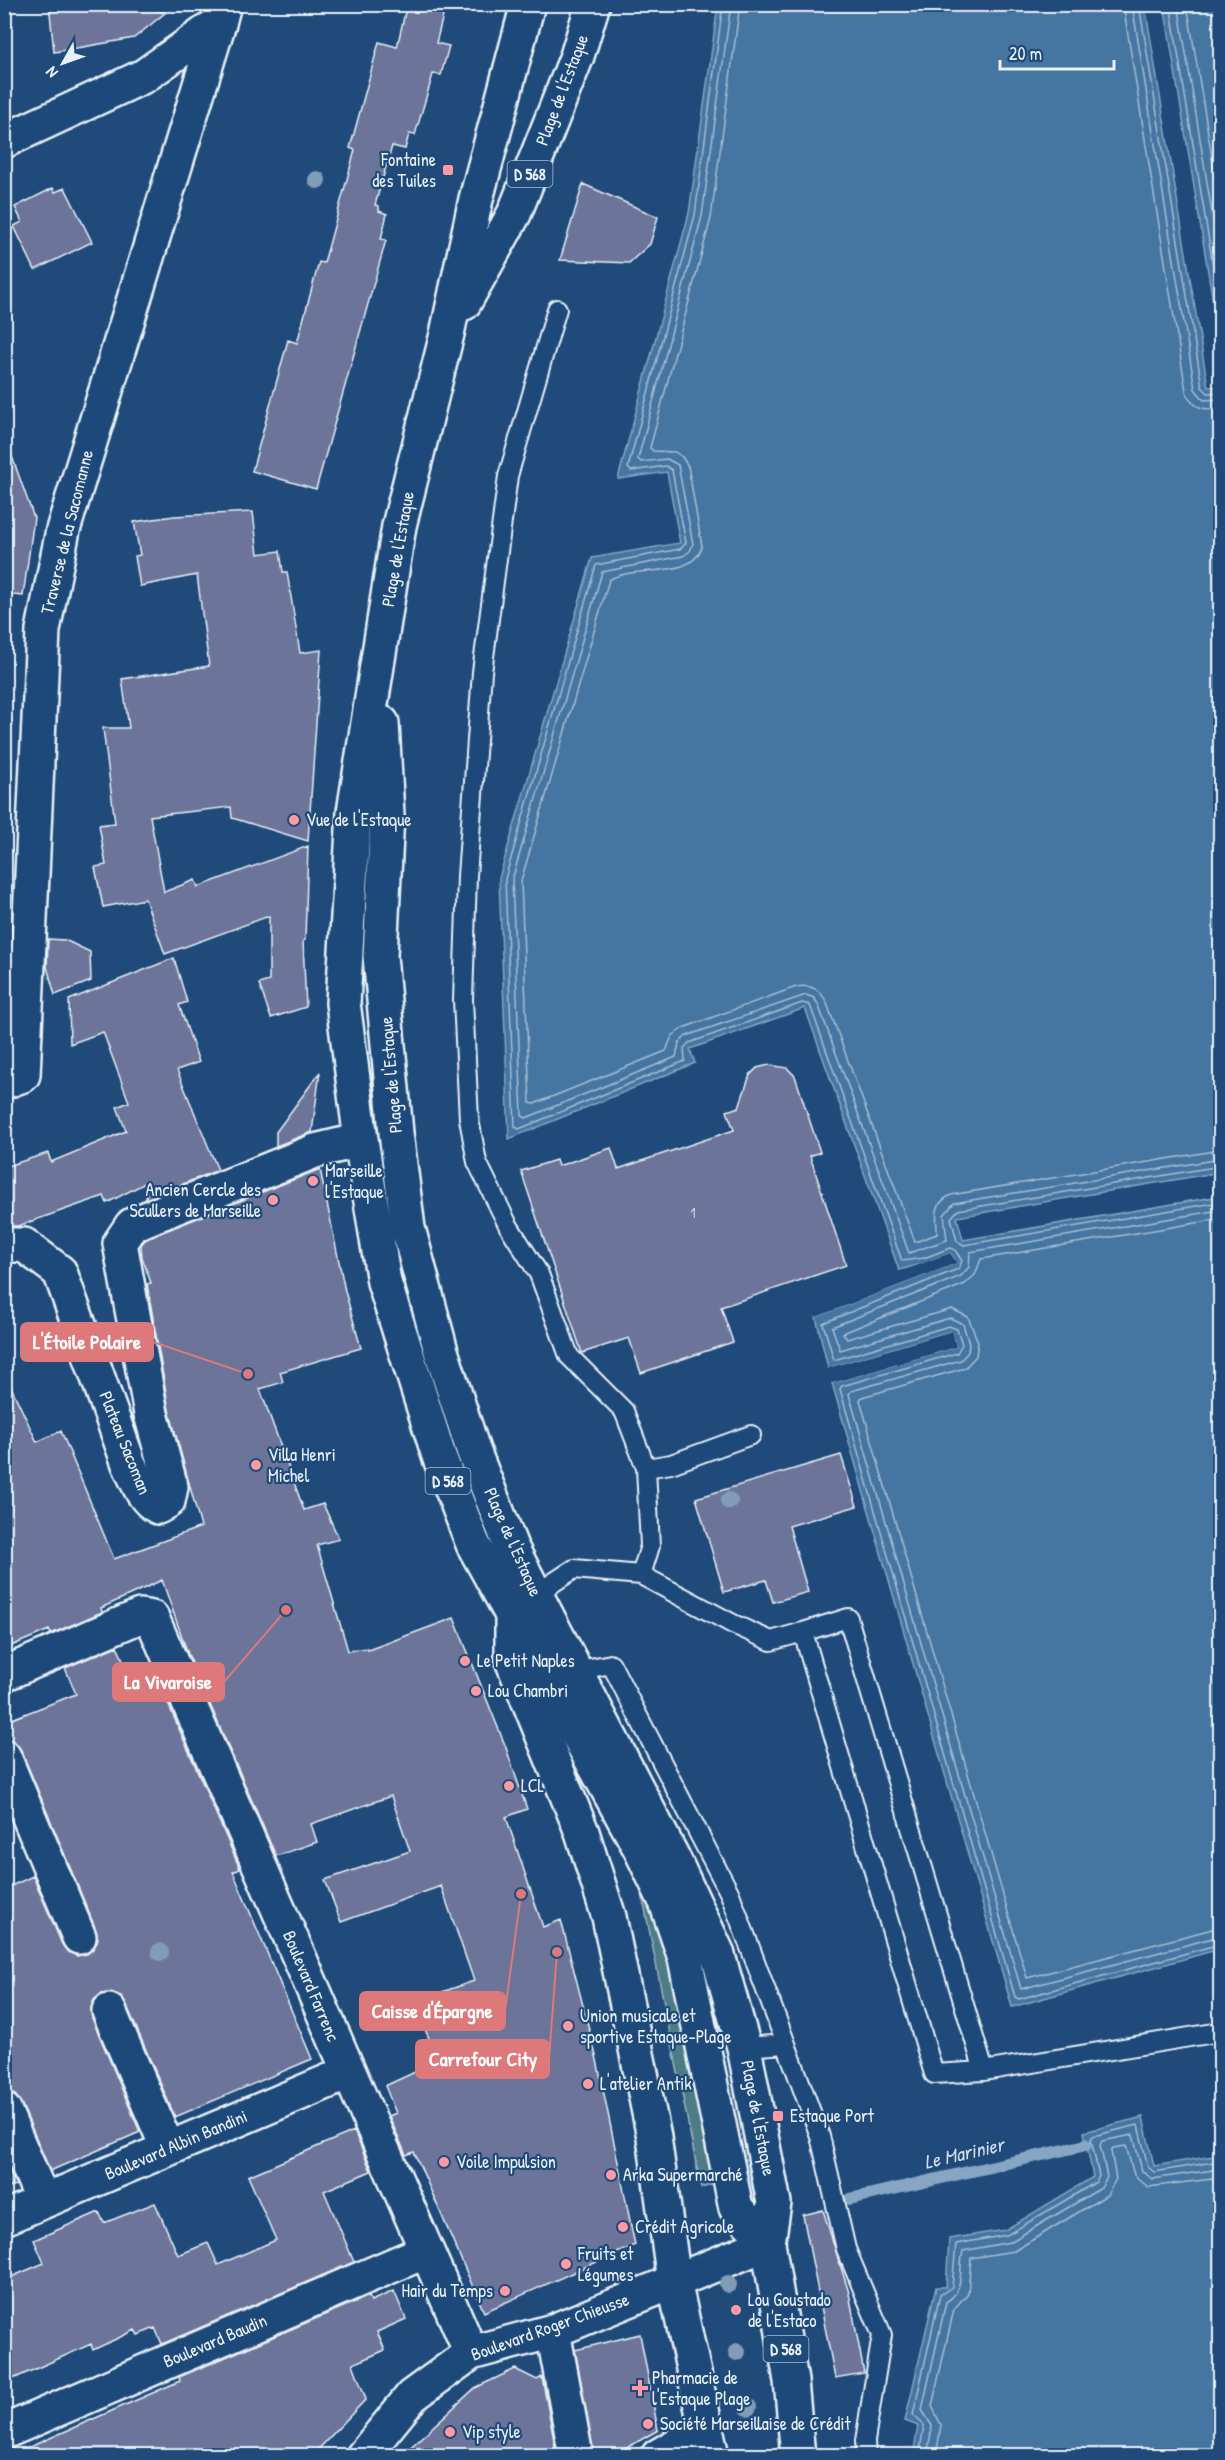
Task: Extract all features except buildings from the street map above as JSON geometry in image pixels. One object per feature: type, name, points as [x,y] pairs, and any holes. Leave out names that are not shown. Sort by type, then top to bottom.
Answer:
[{"type":"street","name":"Plage de l'Estaque","points":[[528,4],[476,199],[447,334],[399,526],[354,812],[343,1003],[361,1140],[384,1282],[407,1361],[473,1545],[640,1848],[666,1902],[685,1958],[736,2208],[768,2243]]},
{"type":"street","name":"Plage de l'Estaque","points":[[447,334],[514,214],[577,56],[593,4]]},
{"type":"street","points":[[4,141],[144,76],[222,14]]},
{"type":"street","name":"Traverse de la Sacomanne","points":[[4,1082],[23,1076],[43,630],[63,530],[222,14]]},
{"type":"street","name":"Plage de l'Estaque","points":[[379,661],[387,815],[380,956],[396,1133],[408,1228],[441,1352],[473,1450],[512,1547],[673,1858],[717,1952],[744,2047],[774,2203],[768,2243],[791,2381],[798,2456]]},
{"type":"street","points":[[361,1140],[396,1133]]},
{"type":"street","name":"Plateau Sacoman","points":[[14,1245],[60,1272],[129,1464],[142,1492],[150,1503],[158,1507],[168,1502],[171,1487],[151,1414],[120,1243],[132,1225],[315,1151],[361,1140]]},
{"type":"street","points":[[512,1616],[536,1594]]},
{"type":"street","name":"Boulevard Farrenc","points":[[4,1674],[140,1616],[152,1618],[471,2353]]},
{"type":"street","name":"Plage de l'Estaque","points":[[512,1616],[512,1660],[582,1832],[609,1917],[654,2137],[674,2281],[709,2442]]},
{"type":"street","points":[[4,1757],[79,1937]]},
{"type":"street","points":[[109,2011],[168,2148]]},
{"type":"street","name":"Boulevard Albin Bandini","points":[[4,2218],[348,2073]]},
{"type":"street","points":[[4,2110],[43,2201]]},
{"type":"street","name":"Boulevard Roger Chieusse","points":[[363,2456],[412,2396],[471,2353],[553,2331],[768,2243]]},
{"type":"street","name":"Boulevard Baudin","points":[[4,2432],[426,2251]]},
{"type":"street","points":[[553,2331],[576,2456]]},
{"type":"street","points":[[658,2456],[709,2442]]},
{"type":"lane","points":[[557,309],[508,476],[482,672],[467,876],[464,1000],[469,1119],[477,1162],[508,1225],[539,1274],[569,1356],[624,1411],[646,1468],[650,1546],[641,1575]]},
{"type":"lane","points":[[646,1468],[671,1464],[751,1435]]},
{"type":"lane","points":[[536,1594],[574,1569],[641,1575],[733,1624],[771,1641],[848,1618],[984,2071]]},
{"type":"lane","points":[[803,1632],[934,2074],[984,2071],[1221,2032]]},
{"type":"lane","points":[[575,1671],[611,1664],[730,1894],[786,2044],[820,2136],[846,2249],[882,2336],[865,2441],[866,2456]]},
{"type":"lane","points":[[744,2047],[786,2044]]},
{"type":"green space","points":[[649,1893],[668,1934],[715,2184],[701,2188],[642,1894]]},
{"type":"water","points":[[718,5],[1145,5],[1208,387],[1220,386],[1220,1172],[957,1217],[963,1240],[1220,1196],[1220,1949],[1012,2007],[832,1383],[956,1347],[951,1331],[828,1368],[816,1317],[957,1263],[950,1253],[926,1263],[899,1270],[805,1008],[690,1049],[695,1063],[509,1139],[499,878],[592,558],[680,543],[667,472],[618,479],[689,213]]},
{"type":"water","points":[[1164,5],[1220,5],[1220,344]]},
{"type":"water","points":[[1143,2117],[1154,2166],[1220,2155],[1220,2455],[913,2455],[918,2426],[905,2421],[936,2287],[946,2287],[949,2239],[1005,2230],[1093,2177],[1084,2132]]},
{"type":"pier","points":[[950,1253],[957,1263],[816,1317],[815,1314],[952,1262],[949,1257],[927,1266],[897,1273]]},
{"type":"pier","points":[[952,1331],[956,1347],[832,1383],[831,1380],[953,1345],[950,1335],[829,1371],[828,1368]]},
{"type":"waterway","name":"Le Marinier","points":[[850,2199],[1086,2145]]},
{"type":"place","name":"Fontaine des Tuiles","points":[[448,170]]},
{"type":"place","name":"Vue de l'Estaque","points":[[294,820]]},
{"type":"place","name":"Marseille l'Estaque","points":[[313,1181]]},
{"type":"place","name":"Ancien Cercle des Scullers de Marseille","points":[[273,1200]]},
{"type":"place","name":"L'Étoile Polaire","points":[[248,1374]]},
{"type":"place","name":"Villa Henri Michel","points":[[256,1465]]},
{"type":"place","name":"La Vivaroise","points":[[286,1610]]},
{"type":"place","name":"Le Petit Naples","points":[[465,1661]]},
{"type":"place","name":"Lou Chambri","points":[[476,1691]]},
{"type":"place","name":"LCL","points":[[509,1786]]},
{"type":"place","name":"Caisse d'Épargne","points":[[521,1894]]},
{"type":"place","name":"Carrefour City","points":[[557,1952]]},
{"type":"place","name":"Union musicale et sportive Estaque-Plage","points":[[568,2026]]},
{"type":"place","name":"L'atelier Antik","points":[[588,2084]]},
{"type":"place","name":"Estaque Port","points":[[778,2116]]},
{"type":"place","name":"Voile Impulsion","points":[[444,2162]]},
{"type":"place","name":"Arka Supermarché","points":[[611,2175]]},
{"type":"place","name":"Crédit Agricole","points":[[623,2227]]},
{"type":"place","name":"Fruits et Légumes","points":[[566,2264]]},
{"type":"place","name":"Hair du Temps","points":[[505,2291]]},
{"type":"place","name":"Lou Goustado de l'Estaco","points":[[736,2310]]},
{"type":"place","name":"Pharmacie de l'Estaque Plage","points":[[640,2388]]},
{"type":"place","name":"Société Marseillaise de Crédit","points":[[648,2424]]},
{"type":"place","name":"Vip style","points":[[450,2432]]}]
